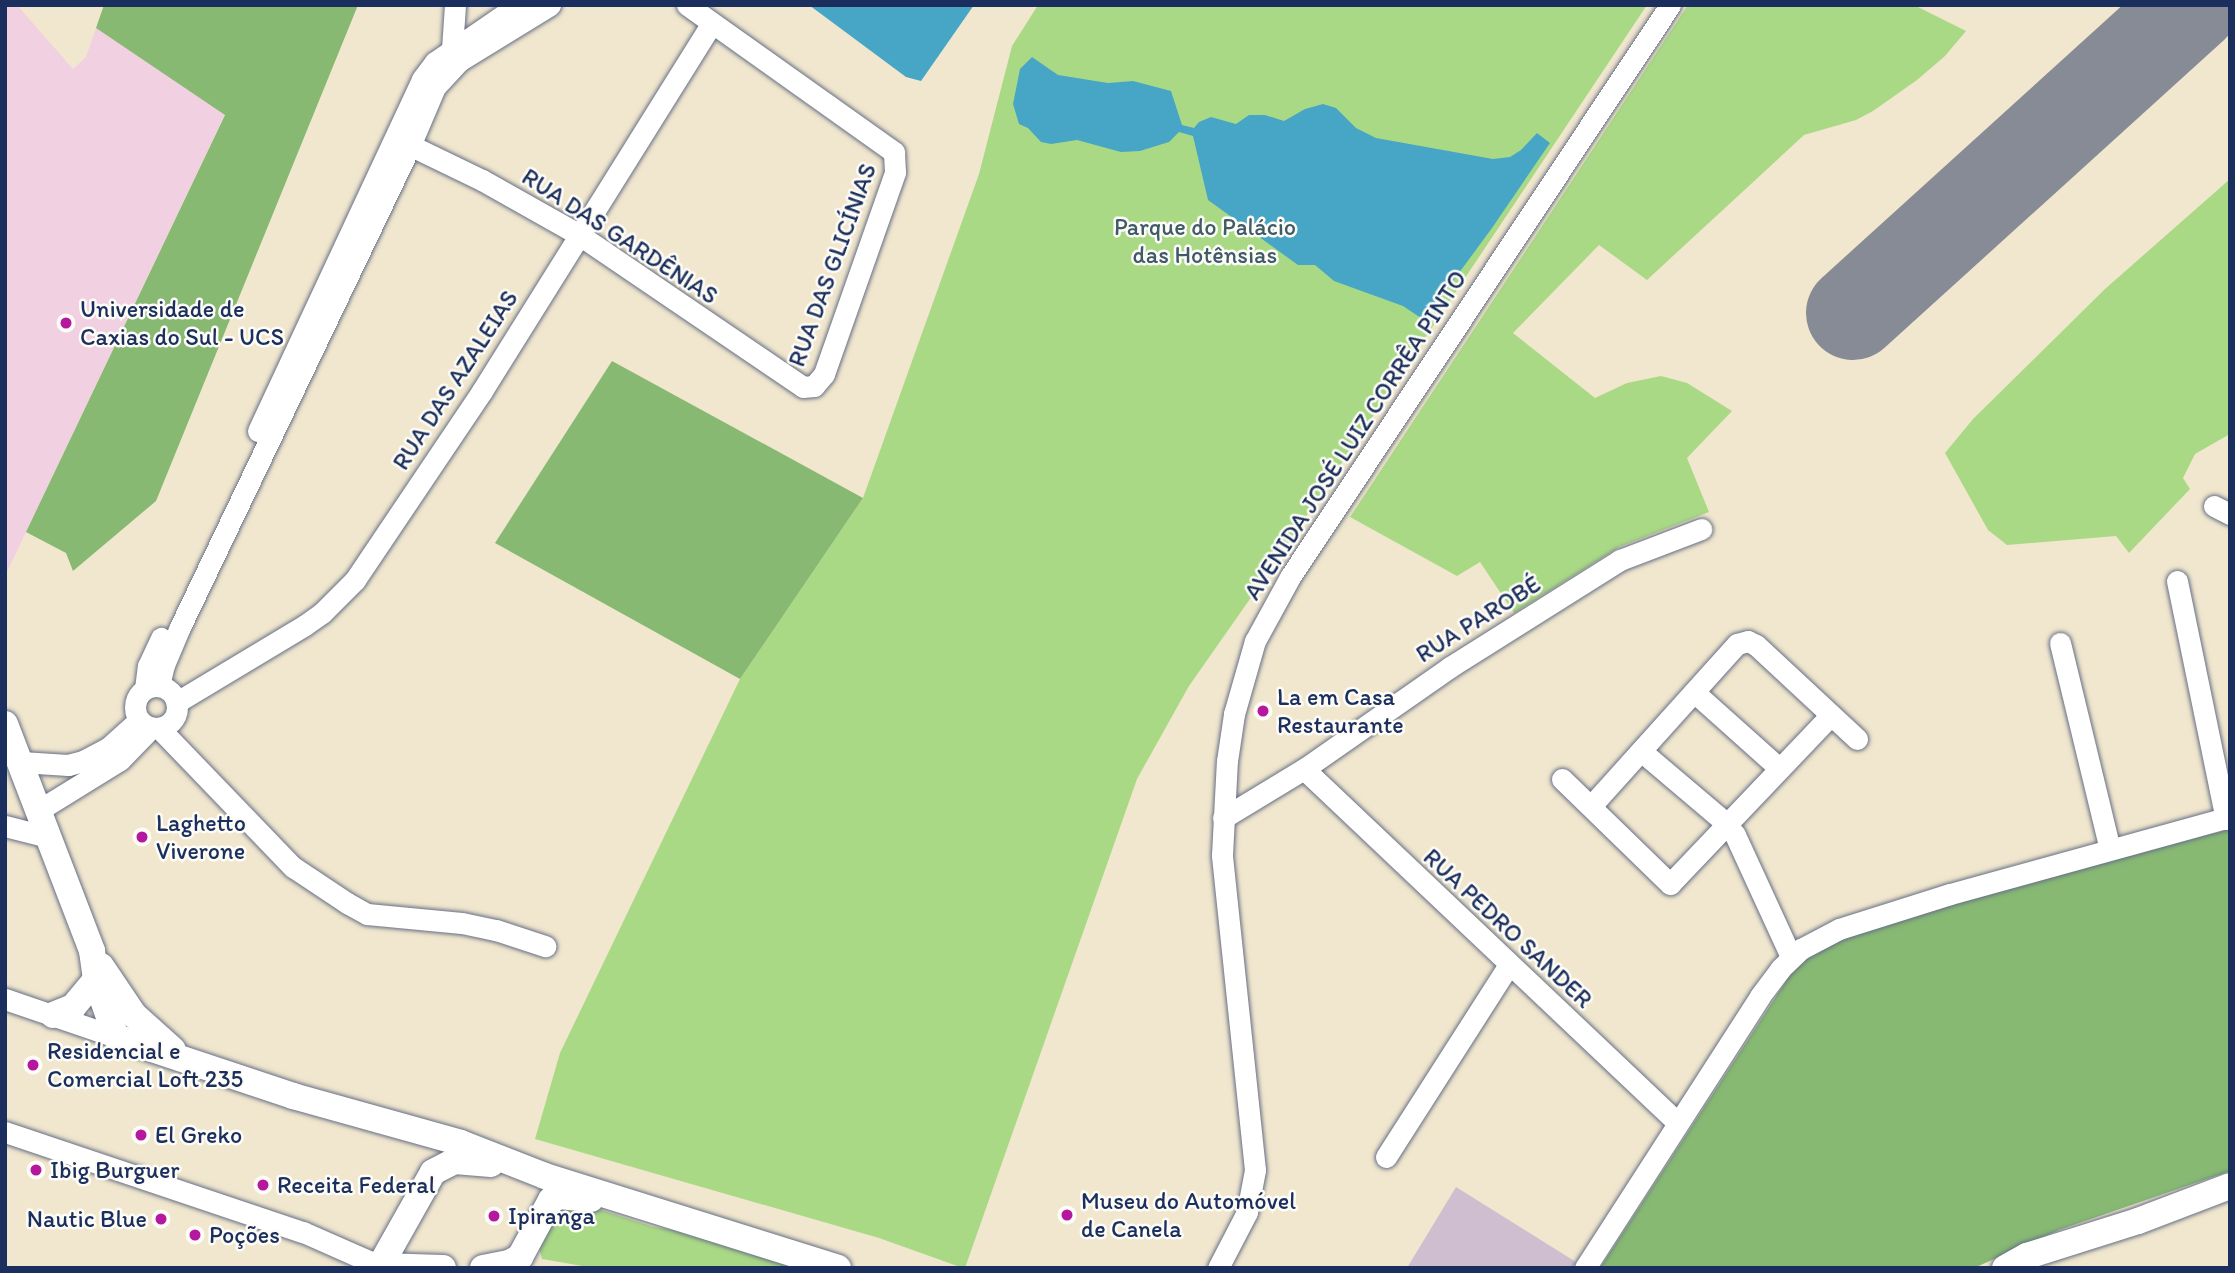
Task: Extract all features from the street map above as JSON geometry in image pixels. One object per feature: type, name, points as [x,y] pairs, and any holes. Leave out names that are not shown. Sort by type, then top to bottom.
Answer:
[{"type":"main road","points":[[5,724],[92,951],[134,1015],[150,1032],[186,1060]]},
{"type":"main road","points":[[92,951],[96,981],[116,1037],[365,1117],[497,1154],[545,1176]]},
{"type":"main road","points":[[53,1016],[73,1007],[96,981]]},
{"type":"main road","points":[[365,1117],[408,1141],[419,1150],[433,1172]]},
{"type":"main road","points":[[439,1267],[383,1260],[433,1172],[445,1164],[468,1160],[545,1176],[838,1268]]},
{"type":"main road","points":[[483,1268],[515,1262],[530,1243],[539,1218],[545,1176]]},
{"type":"main road","points":[[2005,1268],[2026,1256],[2138,1221],[2230,1186]]},
{"type":"main road","points":[[539,1218],[551,1200],[560,1196],[648,1209]]},
{"type":"main road","points":[[410,1216],[411,1245],[423,1260],[439,1267]]},
{"type":"main road","points":[[530,1243],[531,1258],[539,1268]]},
{"type":"street","points":[[455,5],[456,55]]},
{"type":"street","points":[[545,946],[496,930],[462,923],[368,914],[347,903],[293,867],[150,726],[136,700],[152,687],[155,651],[403,142],[435,87],[456,55],[513,11],[550,5]]},
{"type":"street","points":[[687,5],[711,24]]},
{"type":"street","name":"AVENIDA JOSÉ LUIZ CORRÊA PINTO","points":[[1218,1268],[1247,1212],[1255,1170],[1225,898],[1223,818],[1227,761],[1242,678],[1255,641],[1290,577],[1670,5]]},
{"type":"street","name":"RUA DAS GLICÍNIAS","points":[[711,24],[887,144],[895,156],[895,172],[824,374],[810,387]]},
{"type":"street","name":"RUA DAS AZALEIAS","points":[[177,702],[305,625],[322,613],[355,580],[482,391],[711,24]]},
{"type":"street","name":"RUA DAS GARDÊNIAS","points":[[403,142],[482,180],[578,234],[803,387],[810,387]]},
{"type":"street","name":"RUA PAROBÉ","points":[[1223,818],[1304,769],[1450,667],[1620,560],[1701,529]]},
{"type":"street","points":[[1585,1268],[1760,996],[1791,957],[1814,940],[1839,929],[2110,849],[2228,818],[2177,581]]},
{"type":"street","points":[[1591,806],[1737,644],[1748,641],[1756,645],[1857,739]]},
{"type":"street","points":[[2060,643],[2110,849]]},
{"type":"street","points":[[21,762],[68,765],[83,761],[150,726],[175,719],[177,702],[167,689],[152,687]]},
{"type":"street","points":[[1694,692],[1779,768]]},
{"type":"street","points":[[1562,779],[1670,884],[1831,715]]},
{"type":"street","points":[[39,810],[120,760],[150,726]]},
{"type":"street","points":[[1641,751],[1726,823],[1735,835],[1791,957]]},
{"type":"street","name":"RUA PEDRO SANDER","points":[[1304,769],[1678,1124]]},
{"type":"street","points":[[5,826],[48,837]]},
{"type":"street","points":[[1386,1157],[1509,965]]},
{"type":"street","points":[[5,999],[116,1037]]},
{"type":"street","points":[[5,1132],[383,1260]]},
{"type":"shaded area","name":"Universidade de Caxias do Sul - UCS","points":[[5,5],[17,5],[73,69],[86,57],[96,28],[225,114],[5,576]]},
{"type":"shaded area","points":[[1456,1187],[1576,1262],[1572,1268],[1407,1268]]},
{"type":"green space","points":[[104,5],[358,5],[156,501],[73,571],[66,553],[26,532],[225,115],[96,28]]},
{"type":"green space","name":"Parque do Palácio das Hotênsias","points":[[1038,5],[1647,5],[1271,569],[1189,686],[1137,779],[963,1268],[879,1238],[535,1139],[560,1053],[740,679],[863,498],[979,174],[1012,46]]},
{"type":"green space","points":[[1688,5],[1914,5],[1966,31],[1945,56],[1873,111],[1856,120],[1804,135],[1647,280],[1599,245],[1513,333],[1595,398],[1627,383],[1661,376],[1687,383],[1732,411],[1687,458],[1709,512],[1619,547],[1514,613],[1480,562],[1457,576],[1350,517]]},
{"type":"green space","points":[[2230,179],[2230,434],[2195,454],[2183,478],[2190,489],[2129,553],[2116,536],[2007,545],[1988,530],[1945,453],[1973,419],[2105,289]]},
{"type":"green space","points":[[612,361],[863,498],[740,679],[495,543]]},
{"type":"green space","points":[[2230,829],[2230,1171],[2059,1230],[1974,1268],[1600,1268],[1799,961],[1829,937]]},
{"type":"green space","points":[[573,1201],[654,1227],[705,1235],[810,1268],[594,1268],[542,1259],[539,1248],[555,1206]]},
{"type":"water","points":[[809,5],[974,5],[921,81],[906,77]]},
{"type":"water","points":[[1032,57],[1058,75],[1108,83],[1133,81],[1171,91],[1182,125],[1194,128],[1199,122],[1211,117],[1236,124],[1249,115],[1265,115],[1284,121],[1305,109],[1323,104],[1336,108],[1356,128],[1376,138],[1493,159],[1510,157],[1537,133],[1550,143],[1428,315],[1421,318],[1403,306],[1334,281],[1315,265],[1298,265],[1208,200],[1193,136],[1179,132],[1169,142],[1140,151],[1121,152],[1077,140],[1051,144],[1041,142],[1028,128],[1019,124],[1013,104],[1020,69]]},
{"type":"runway","points":[[1853,313],[2193,5]]},
{"type":"place","name":"Universidade de Caxias do Sul - UCS","points":[[66,323]]},
{"type":"place","name":"La em Casa Restaurante","points":[[1263,711]]},
{"type":"place","name":"Laghetto Viverone","points":[[142,837]]},
{"type":"place","name":"Residencial e Comercial Loft 235","points":[[33,1065]]},
{"type":"place","name":"El Greko","points":[[141,1135]]},
{"type":"place","name":"Ibig Burguer","points":[[36,1170]]},
{"type":"place","name":"Receita Federal","points":[[263,1185]]},
{"type":"place","name":"Museu do Automóvel de Canela","points":[[1067,1215]]},
{"type":"place","name":"Ipiranga","points":[[494,1216]]},
{"type":"place","name":"Nautic Blue","points":[[161,1219]]},
{"type":"place","name":"Poções","points":[[195,1235]]}]
